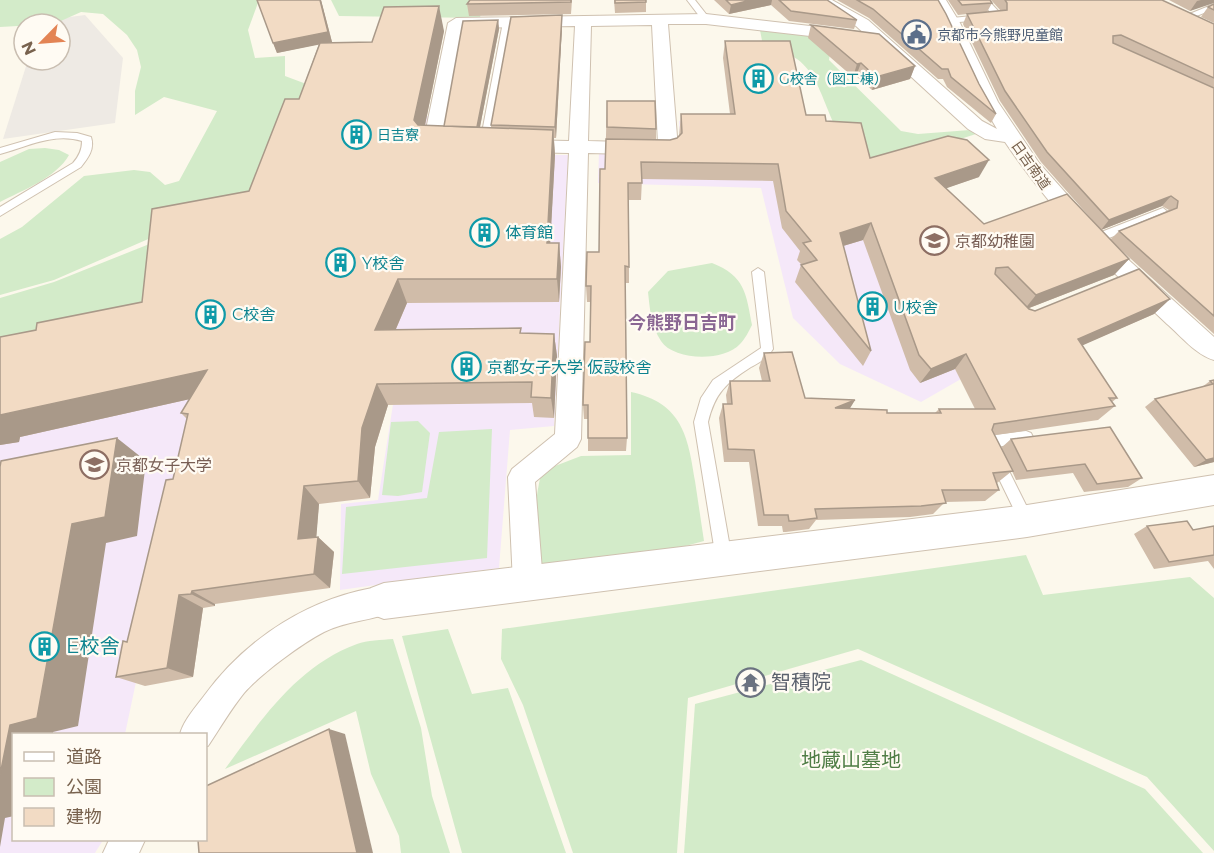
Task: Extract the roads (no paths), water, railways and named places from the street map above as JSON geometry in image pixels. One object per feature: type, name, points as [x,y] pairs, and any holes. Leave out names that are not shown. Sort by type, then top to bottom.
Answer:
[{"type":"street","points":[[821,0],[855,17],[975,125],[992,135],[1011,136]]},
{"type":"street","name":"日吉南道","points":[[938,0],[952,21],[972,67],[1011,136],[1052,195],[1095,239],[1126,277],[1214,351]]},
{"type":"street","points":[[1169,9],[1205,27]]},
{"type":"street","points":[[660,19],[668,149],[432,144],[456,23],[584,20],[660,19],[706,19],[881,40]]},
{"type":"street","points":[[528,583],[521,477],[568,439],[584,20]]},
{"type":"street","points":[[197,733],[234,681],[278,644],[314,621],[355,605],[1027,521],[1144,496],[1214,490]]},
{"type":"lane","points":[[691,0],[706,19]]},
{"type":"lane","points":[[952,21],[998,16],[983,0]]},
{"type":"lane","points":[[1186,17],[1214,6]]},
{"type":"lane","points":[[484,145],[507,22]]},
{"type":"lane","points":[[0,151],[35,140],[62,135],[77,135],[87,139],[88,145],[85,155],[77,165],[0,212]]},
{"type":"lane","points":[[1095,239],[1162,212]]},
{"type":"lane","points":[[724,559],[701,422],[708,398],[717,384],[765,353],[768,348],[758,272]]},
{"type":"lane","points":[[1027,521],[988,442],[1045,435]]},
{"type":"place","name":"京都市今熊野児童館","points":[[916,35]]},
{"type":"place","name":"G校舎（図工棟）","points":[[758,79]]},
{"type":"place","name":"日吉寮","points":[[356,135]]},
{"type":"place","name":"体育館","points":[[484,232]]},
{"type":"place","name":"京都幼稚園","points":[[934,241]]},
{"type":"place","name":"Y校舎","points":[[341,263]]},
{"type":"place","name":"U校舎","points":[[872,307]]},
{"type":"place","name":"C校舎","points":[[211,314]]},
{"type":"place","name":"京都女子大学 仮設校舎","points":[[466,367]]},
{"type":"place","name":"京都女子大学","points":[[95,465]]},
{"type":"place","name":"E校舎","points":[[45,646]]},
{"type":"place","name":"智積院","points":[[750,682]]},
{"type":"district","name":"今熊野日吉町","points":[[682,323]]},
{"type":"park label","name":"地蔵山墓地","points":[[851,760]]}]
